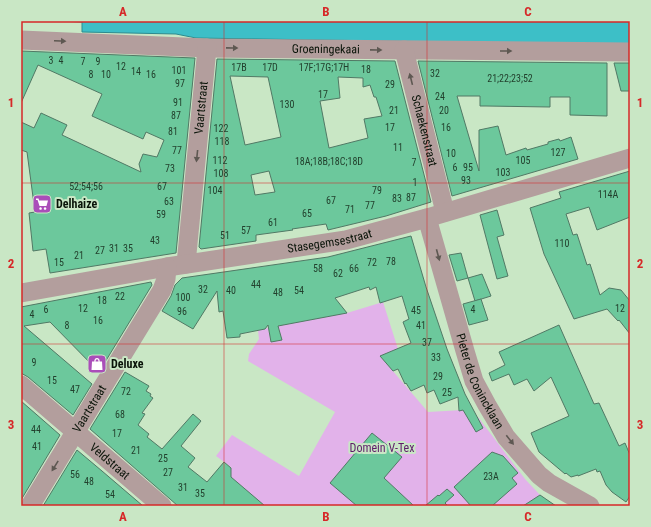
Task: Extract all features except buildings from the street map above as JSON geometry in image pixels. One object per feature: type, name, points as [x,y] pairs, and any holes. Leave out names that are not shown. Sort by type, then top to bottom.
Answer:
[{"type":"street","name":"Groeningekaai","points":[[21,40],[207,48],[630,52]]},
{"type":"street","name":"Vaartstraat","points":[[186,264],[207,48]]},
{"type":"street","name":"Schaekenstraat","points":[[404,50],[445,212]]},
{"type":"street","name":"Stasegemsestraat","points":[[21,293],[166,267],[346,240],[428,218],[630,158]]},
{"type":"street","name":"Pieter de Conincklaan","points":[[428,218],[474,381],[487,405],[506,437],[539,475],[549,484],[590,506]]},
{"type":"street","name":"Vaartstraat","points":[[30,506],[162,290],[166,279],[166,267]]},
{"type":"street","name":"Veldstraat","points":[[21,385],[162,506]]},
{"type":"green space","name":"Domein V-Tex","points":[[383,302],[398,349],[380,356],[428,412],[463,410],[468,418],[478,417],[525,479],[540,495],[523,506],[265,506],[231,477],[231,467],[216,456],[232,435],[299,476],[335,412],[248,361],[249,354],[259,339],[258,330],[268,328],[271,342],[282,340],[278,326],[347,313]]},
{"type":"water","points":[[57,21],[630,21],[630,45],[196,38],[176,34],[82,32],[82,22]]},
{"type":"place","name":"Delhaize","points":[[42,204]]},
{"type":"place","name":"Deluxe","points":[[97,364]]}]
